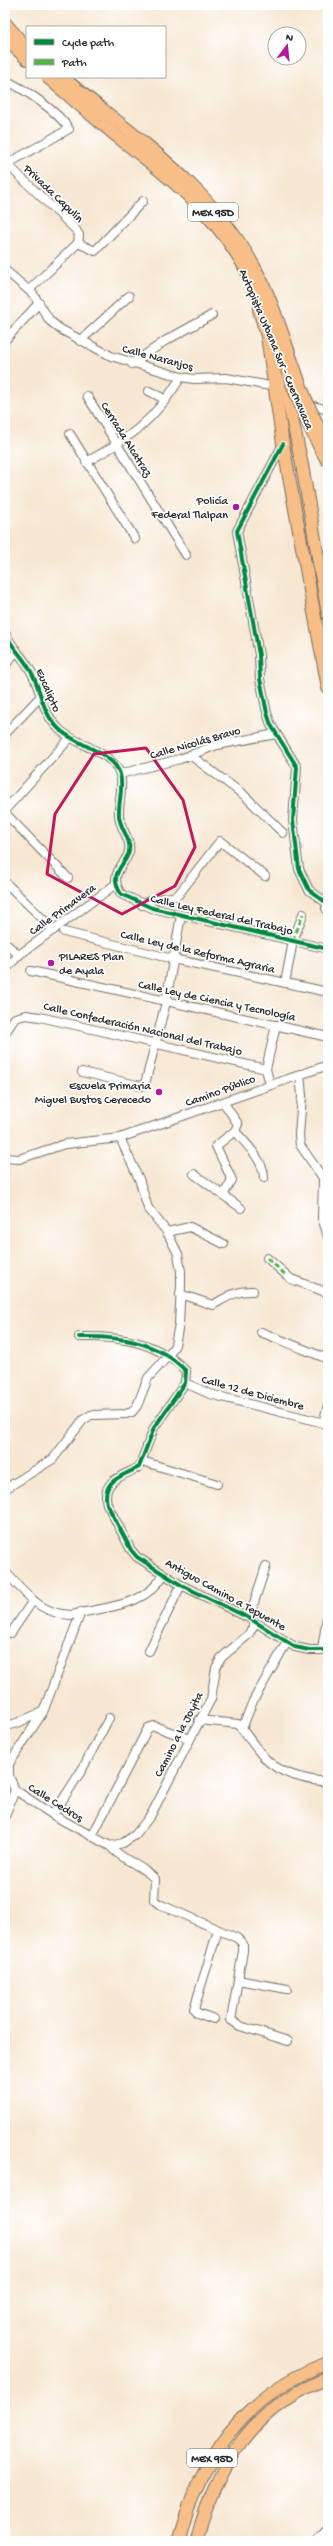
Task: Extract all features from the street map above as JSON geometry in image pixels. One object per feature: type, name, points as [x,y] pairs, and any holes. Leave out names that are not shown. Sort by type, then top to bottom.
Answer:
[{"type":"highway","points":[[5,22],[26,45]]},
{"type":"highway","points":[[5,39],[26,59]]},
{"type":"highway","name":"MEX 95D","points":[[47,78],[189,197],[230,252],[250,287],[267,336],[283,444],[328,688]]},
{"type":"highway","name":"Autopista Urbana Sur - Cuernavaca","points":[[47,78],[161,170],[193,198],[220,229],[253,285],[302,410],[328,462]]},
{"type":"highway","name":"MEX 95D","points":[[62,78],[164,163],[208,205],[246,258],[266,303],[289,399],[328,615]]},
{"type":"highway","name":"Autopista Urbana Sur - Cuernavaca","points":[[62,78],[194,186],[235,234],[263,283],[297,374],[328,444]]},
{"type":"highway","name":"MEX 95D","points":[[178,2541],[194,2495],[213,2456],[235,2424],[271,2392],[293,2378],[328,2363]]},
{"type":"highway","name":"MEX 95D","points":[[196,2541],[206,2505],[220,2474],[238,2444],[259,2419],[284,2400],[301,2389],[328,2378]]},
{"type":"street","points":[[5,80],[36,99],[65,122],[69,129],[6,165]]},
{"type":"street","name":"Privada Capulín","points":[[6,165],[76,230],[79,235],[78,243]]},
{"type":"street","points":[[29,290],[78,243],[95,251],[143,201]]},
{"type":"street","name":"Calle Naranjos","points":[[6,274],[29,290],[50,321],[80,341],[132,364],[181,377],[194,379],[226,378],[265,385]]},
{"type":"street","points":[[80,341],[129,296]]},
{"type":"street","points":[[5,340],[39,303]]},
{"type":"street","points":[[266,303],[278,318],[291,372],[294,395],[302,403],[328,410]]},
{"type":"street","points":[[132,364],[165,341],[212,315]]},
{"type":"street","points":[[86,462],[116,446],[146,424],[166,400],[181,377]]},
{"type":"street","points":[[149,391],[166,400]]},
{"type":"street","name":"Cerrada Alcatraz","points":[[87,396],[116,446],[186,555]]},
{"type":"street","points":[[70,434],[135,539]]},
{"type":"street","points":[[283,444],[237,531],[259,655],[260,679],[267,713],[276,734],[287,748],[297,767],[294,830],[300,869],[309,890],[328,905],[326,908],[328,913]]},
{"type":"street","name":"Eucalipto","points":[[5,633],[30,669],[47,716],[70,738],[104,756],[116,766],[120,774]]},
{"type":"street","points":[[5,665],[17,651]]},
{"type":"street","points":[[5,734],[40,697]]},
{"type":"street","name":"Calle Nicolás Bravo","points":[[120,774],[190,755],[217,745],[276,734]]},
{"type":"street","points":[[5,810],[70,738]]},
{"type":"street","points":[[190,755],[244,795],[283,833]]},
{"type":"street","points":[[116,884],[118,868],[128,852],[129,844],[121,829],[119,816],[120,774]]},
{"type":"street","points":[[5,813],[68,878]]},
{"type":"street","points":[[142,905],[155,897],[170,898],[178,895],[220,841],[265,876]]},
{"type":"street","points":[[5,882],[54,930]]},
{"type":"street","name":"Calle Ley Federal del Trabajo","points":[[116,884],[121,894],[142,905],[181,916],[328,949]]},
{"type":"street","name":"Calle Primavera","points":[[5,970],[19,955],[116,884]]},
{"type":"street","points":[[285,983],[293,941],[303,914]]},
{"type":"street","points":[[82,1072],[141,1086],[145,1084],[166,1002],[181,916]]},
{"type":"street","name":"Calle Ley de la Reforma Agraria","points":[[64,932],[173,959],[328,992]]},
{"type":"street","points":[[5,944],[19,955]]},
{"type":"street","name":"Calle Ley de Ciencia y Tecnología","points":[[31,971],[328,1037]]},
{"type":"street","name":"Calle Confederación Nacional del Trabajo","points":[[5,1033],[14,1018],[26,1015],[156,1043],[266,1069]]},
{"type":"street","points":[[270,1085],[266,1069],[276,1025]]},
{"type":"street","name":"Camino Público","points":[[5,1158],[19,1159],[66,1144],[120,1138],[224,1103],[328,1065]]},
{"type":"street","points":[[300,1074],[302,1096],[299,1140],[300,1145],[324,1178],[322,1218],[328,1236]]},
{"type":"street","points":[[223,1195],[232,1177],[216,1146],[235,1131],[238,1124],[224,1103]]},
{"type":"street","points":[[235,1131],[259,1160],[263,1167],[264,1178]]},
{"type":"street","points":[[5,1489],[53,1460],[83,1420],[91,1415],[126,1414],[132,1412],[137,1406],[148,1378],[170,1355],[178,1335],[181,1271],[178,1254],[167,1232],[148,1208],[139,1180],[120,1138]]},
{"type":"street","points":[[194,1174],[241,1208]]},
{"type":"street","points":[[167,1232],[190,1227],[224,1244]]},
{"type":"street","points":[[267,1258],[287,1276],[328,1293]]},
{"type":"street","points":[[180,1294],[213,1305],[232,1293],[241,1290],[253,1291]]},
{"type":"street","points":[[261,1332],[328,1359]]},
{"type":"street","points":[[79,1337],[114,1336],[170,1355]]},
{"type":"street","name":"Calle 12 de Diciembre","points":[[170,1355],[186,1371],[184,1384],[210,1394],[326,1423]]},
{"type":"street","points":[[184,1384],[154,1428],[142,1461],[217,1484]]},
{"type":"street","points":[[326,1423],[328,1405]]},
{"type":"street","name":"Antiguo Camino a Tepuente","points":[[142,1461],[139,1466],[114,1479],[105,1497],[137,1557],[181,1585],[252,1621],[288,1642],[309,1650],[325,1649]]},
{"type":"street","name":"Camino a la Joyita","points":[[110,1846],[123,1843],[135,1835],[151,1815],[211,1699],[216,1668],[221,1658],[248,1635],[266,1566]]},
{"type":"street","points":[[5,1572],[32,1602],[63,1615],[137,1600],[150,1592],[164,1574]]},
{"type":"street","points":[[149,1651],[181,1585]]},
{"type":"street","points":[[11,1633],[32,1602]]},
{"type":"street","points":[[325,1649],[328,1611]]},
{"type":"street","points":[[15,1790],[9,1776],[9,1764],[43,1712],[81,1612]]},
{"type":"street","points":[[242,1729],[253,1701],[288,1642]]},
{"type":"street","points":[[5,1726],[17,1723],[43,1712]]},
{"type":"street","points":[[53,1815],[83,1768],[109,1718]]},
{"type":"street","points":[[199,1720],[231,1722],[242,1729],[271,1764],[289,1773],[315,1781],[328,1782]]},
{"type":"street","points":[[92,1836],[148,1728],[154,1726],[190,1739]]},
{"type":"street","name":"Calle Cedros","points":[[5,1816],[15,1790],[53,1815],[110,1846],[116,1855],[145,1868],[155,1878],[154,1900],[159,1904],[218,1930]]},
{"type":"street","points":[[214,2019],[197,2013],[194,2009],[218,1930],[237,1938],[243,1944],[232,2020],[240,2026],[288,2041]]},
{"type":"street","points":[[238,1980],[286,1989]]},
{"type":"street","points":[[316,2541],[328,2529]]},
{"type":"highlighted area","points":[[146,748],[183,800],[195,847],[175,886],[122,914],[47,874],[55,814],[94,754]]},
{"type":"marked path","points":[[293,941],[303,914]]},
{"type":"marked path","points":[[267,1258],[287,1276]]},
{"type":"cycle path","points":[[283,444],[237,531],[259,655],[260,679],[267,713],[271,725],[297,767],[293,820],[299,869],[309,890],[328,904]]},
{"type":"cycle path","points":[[5,633],[33,676],[48,715],[53,722],[67,735],[110,760],[116,766],[120,774],[121,789],[119,816],[129,844],[129,851],[116,878],[121,894],[152,908],[328,949]]},
{"type":"cycle path","points":[[79,1337],[123,1339],[137,1342],[163,1353],[186,1371],[185,1383],[154,1428],[139,1467],[120,1476],[110,1484],[107,1489],[107,1504],[131,1550],[137,1557],[181,1585],[249,1618],[295,1647],[309,1650],[328,1650]]},
{"type":"place","name":"Policía Federal Tlalpan","points":[[236,507]]},
{"type":"place","name":"PILARES Plan de Ayala","points":[[51,963]]},
{"type":"place","name":"Escuela Primaria Miguel Bustos Cerecedo","points":[[159,1092]]}]
